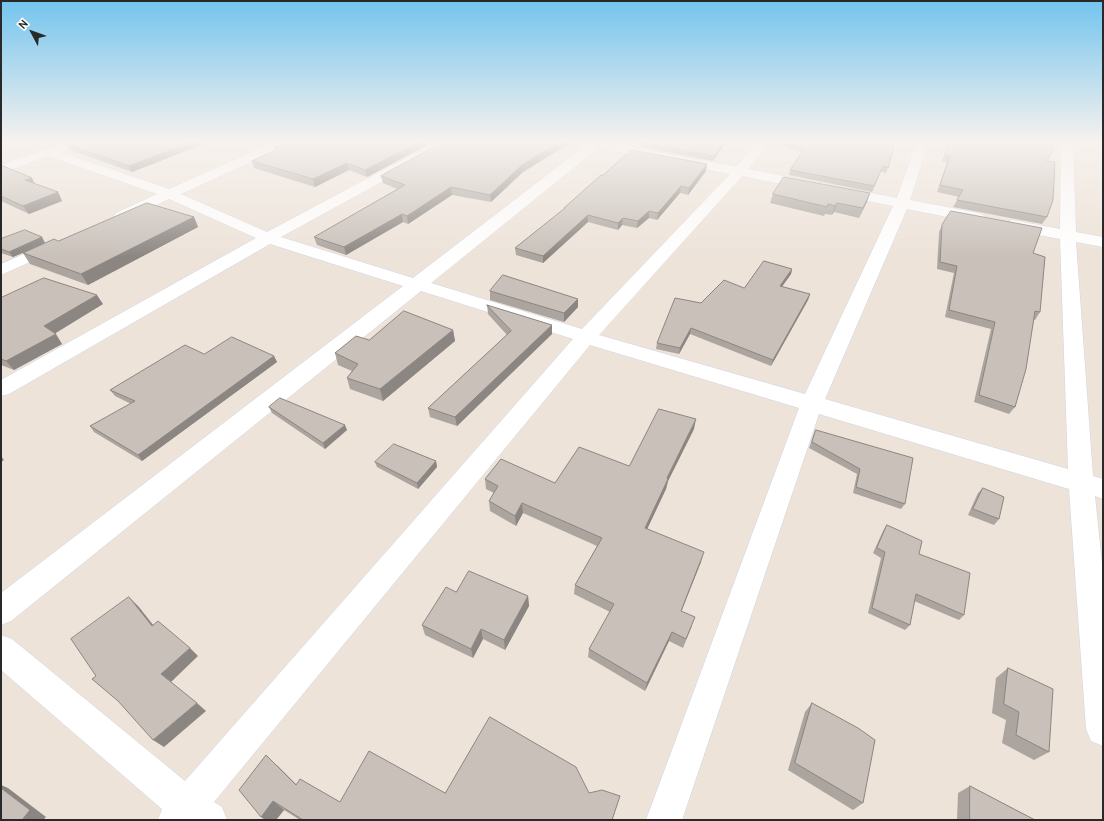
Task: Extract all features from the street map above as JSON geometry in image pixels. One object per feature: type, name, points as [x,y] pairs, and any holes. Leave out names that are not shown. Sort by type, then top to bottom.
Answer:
[{"type":"street","points":[[133,181],[170,194],[268,238],[586,337],[1103,489]]},
{"type":"street","points":[[106,222],[198,181]]},
{"type":"street","points":[[1,389],[268,238],[372,181]]},
{"type":"street","points":[[1,611],[546,181]]},
{"type":"street","points":[[1,650],[191,815],[586,337],[730,181]]},
{"type":"street","points":[[788,181],[1103,242]]},
{"type":"street","points":[[664,820],[812,403],[902,203],[909,181]]},
{"type":"street","points":[[1067,181],[1068,236],[1081,482],[1103,729]]},
{"type":"street","points":[[1,270],[64,241]]},
{"type":"building","points":[[1,181],[29,181],[58,192],[23,206],[1,196]]},
{"type":"building","points":[[395,181],[505,181],[490,195],[451,187],[407,216],[402,214],[344,247],[314,237],[405,185]]},
{"type":"building","points":[[594,181],[694,181],[689,188],[681,186],[658,213],[649,211],[638,221],[623,218],[618,223],[588,215],[543,256],[515,248]]},
{"type":"building","points":[[781,181],[807,181],[870,193],[863,208],[837,203],[835,206],[828,204],[827,207],[773,194]]},
{"type":"building","points":[[849,181],[876,181],[874,186]]},
{"type":"building","points":[[941,181],[1054,181],[1053,200],[1047,217],[957,200],[963,190],[940,185]]},
{"type":"building","points":[[147,203],[194,217],[81,274],[23,253],[54,239],[58,241]]},
{"type":"building","points":[[951,211],[1042,228],[1033,253],[1045,257],[1040,312],[1035,311],[1026,369],[1015,407],[979,395],[995,322],[949,310],[957,266],[940,262],[942,225]]},
{"type":"building","points":[[25,230],[42,237],[9,252],[1,249],[1,239]]},
{"type":"building","points":[[764,261],[792,269],[780,286],[810,294],[773,360],[691,328],[680,348],[657,343],[675,298],[701,303],[724,280],[744,288]]},
{"type":"building","points":[[503,275],[578,299],[564,313],[490,291]]},
{"type":"building","points":[[44,278],[97,295],[44,326],[56,334],[6,361],[1,359],[1,298]]},
{"type":"building","points":[[487,305],[552,325],[455,417],[428,408],[511,331]]},
{"type":"building","points":[[404,311],[453,330],[380,389],[347,378],[358,364],[335,353],[356,336],[369,340]]},
{"type":"building","points":[[232,337],[274,356],[138,455],[90,426],[135,401],[110,390],[185,345],[204,354]]},
{"type":"building","points":[[280,398],[345,425],[323,443],[269,407]]},
{"type":"building","points":[[659,409],[696,419],[667,478],[668,479],[645,528],[704,552],[681,611],[695,617],[686,639],[672,632],[647,683],[589,649],[614,604],[575,585],[602,538],[522,503],[515,516],[489,501],[498,486],[485,479],[501,459],[555,483],[579,447],[629,466]]},
{"type":"building","points":[[816,430],[913,458],[905,504],[856,487],[860,469],[812,442]]},
{"type":"building","points":[[394,444],[436,461],[417,483],[375,462]]},
{"type":"building","points":[[983,488],[1004,497],[999,519],[973,509]]},
{"type":"building","points":[[887,525],[922,541],[919,554],[970,573],[964,615],[916,594],[910,625],[872,608],[885,552],[877,548]]},
{"type":"building","points":[[469,571],[528,596],[504,640],[481,629],[471,649],[422,625],[446,587],[456,592]]},
{"type":"building","points":[[129,597],[152,626],[158,621],[190,648],[161,674],[197,703],[153,740],[118,701],[92,679],[96,676],[71,639]]},
{"type":"building","points":[[1008,668],[1053,689],[1049,752],[1016,735],[1019,712],[1004,704]]},
{"type":"building","points":[[812,703],[858,728],[875,740],[863,803],[795,763]]},
{"type":"building","points":[[490,717],[576,767],[589,793],[602,790],[620,796],[612,820],[303,820],[273,801],[261,817],[239,790],[266,755],[296,785],[300,779],[340,802],[369,751],[445,793]]},
{"type":"building","points":[[970,786],[1035,820],[970,820]]},
{"type":"building","points":[[1,788],[30,810],[22,820],[1,820]]}]
